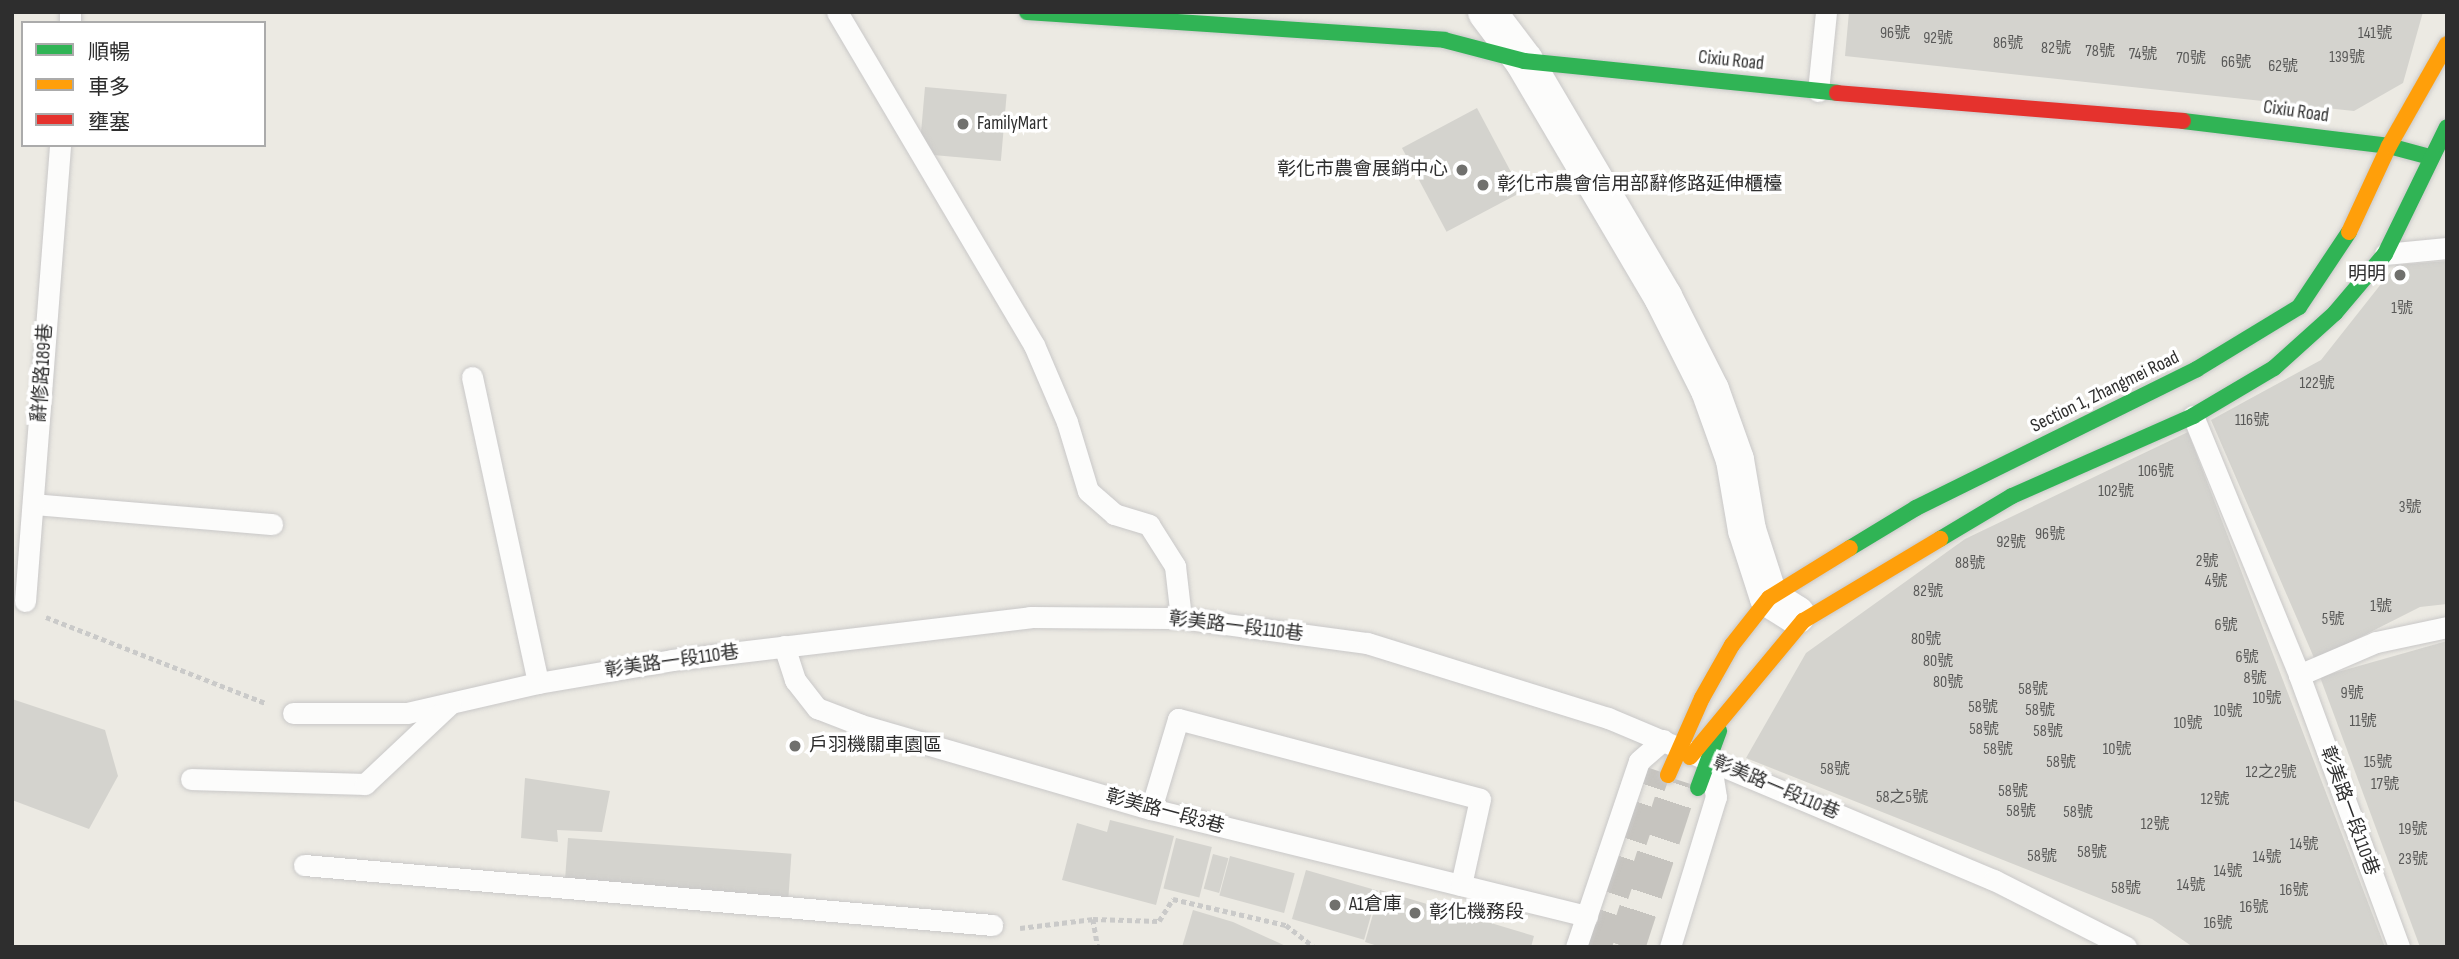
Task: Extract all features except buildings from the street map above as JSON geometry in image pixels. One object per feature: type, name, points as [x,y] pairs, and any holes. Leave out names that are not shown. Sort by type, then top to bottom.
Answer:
[{"type":"street","name":"Cixiu Road","points":[[1027,12],[1444,40],[1524,61],[1818,91],[2248,126],[2389,146],[2430,157]]},
{"type":"street","points":[[1488,12],[1524,61],[1663,297],[1710,390],[1735,460],[1748,530],[1769,598],[1803,621]]},
{"type":"street","name":"Section 1, Zhangmei Road","points":[[1674,778],[1702,698],[1732,645],[1769,598],[1916,508],[2197,369],[2299,307],[2348,233],[2389,146],[2447,44]]},
{"type":"street","name":"Section 1, Zhangmei Road","points":[[1686,749],[1724,715],[1803,621],[2012,496],[2193,416],[2274,368],[2334,313],[2385,254],[2430,157],[2447,127]]},
{"type":"lane","points":[[836,12],[1034,345],[1068,422],[1088,491],[1114,513],[1149,525],[1175,566],[1181,618]]},
{"type":"lane","points":[[1818,91],[1826,12]]},
{"type":"lane","name":"辭修路189巷","points":[[31,607],[33,503],[60,147]]},
{"type":"lane","points":[[2385,254],[2447,248]]},
{"type":"lane","points":[[471,377],[538,682]]},
{"type":"lane","name":"彰美路一段110巷","points":[[2193,416],[2299,675],[2399,947]]},
{"type":"lane","points":[[33,503],[272,524]]},
{"type":"lane","name":"彰美路一段110巷","points":[[293,713],[407,713],[450,705],[538,682],[784,646],[1030,617],[1181,618],[1367,643],[1633,727],[1994,880],[2126,947]]},
{"type":"lane","points":[[2299,675],[2375,642],[2447,627]]},
{"type":"lane","name":"彰美路一段3巷","points":[[784,646],[795,680],[817,708],[1151,809],[1587,916]]},
{"type":"lane","points":[[191,779],[365,784],[450,705]]},
{"type":"lane","points":[[1151,809],[1178,719],[1480,799],[1461,886]]},
{"type":"lane","points":[[1576,947],[1645,765],[1642,744],[1633,727]]},
{"type":"lane","points":[[1645,765],[1686,749],[1707,793],[1670,947]]},
{"type":"lane","points":[[1707,793],[1752,779]]},
{"type":"lane","points":[[304,865],[992,925]]},
{"type":"path","points":[[31,607],[293,713]]},
{"type":"path","points":[[992,925],[1024,928],[1093,919],[1159,921],[1173,899],[1286,925],[1314,947]]},
{"type":"path","points":[[1093,919],[1098,947]]},
{"type":"tunnel","points":[[1592,947],[1652,769]]},
{"type":"tunnel","points":[[1626,947],[1680,781]]},
{"type":"traffic: fast","points":[[1027,12],[1444,40],[1524,61],[1837,93]]},
{"type":"traffic: fast","points":[[2183,121],[2389,146],[2430,157]]},
{"type":"traffic: fast","points":[[1940,539],[2012,496],[2193,416],[2274,368],[2335,313],[2385,254],[2447,127]]},
{"type":"traffic: fast","points":[[1850,548],[1916,508],[2197,369],[2299,307],[2349,232]]},
{"type":"traffic: fast","points":[[1698,788],[1719,731]]},
{"type":"traffic: slow","points":[[2349,232],[2389,146],[2447,44]]},
{"type":"traffic: slow","points":[[1690,757],[1803,621],[1940,539]]},
{"type":"traffic: slow","points":[[1668,775],[1702,698],[1732,645],[1769,598],[1850,548]]},
{"type":"traffic: jam","points":[[1837,93],[2183,121]]},
{"type":"place","name":"FamilyMart","points":[[963,124]]},
{"type":"place","name":"彰化市農會展銷中心","points":[[1462,170]]},
{"type":"place","name":"彰化市農會信用部辭修路延伸櫃檯","points":[[1483,185]]},
{"type":"place","name":"明明","points":[[2400,275]]},
{"type":"place","name":"戶羽機關車園區","points":[[795,746]]},
{"type":"place","name":"A1倉庫","points":[[1335,905]]},
{"type":"place","name":"彰化機務段","points":[[1415,913]]}]
